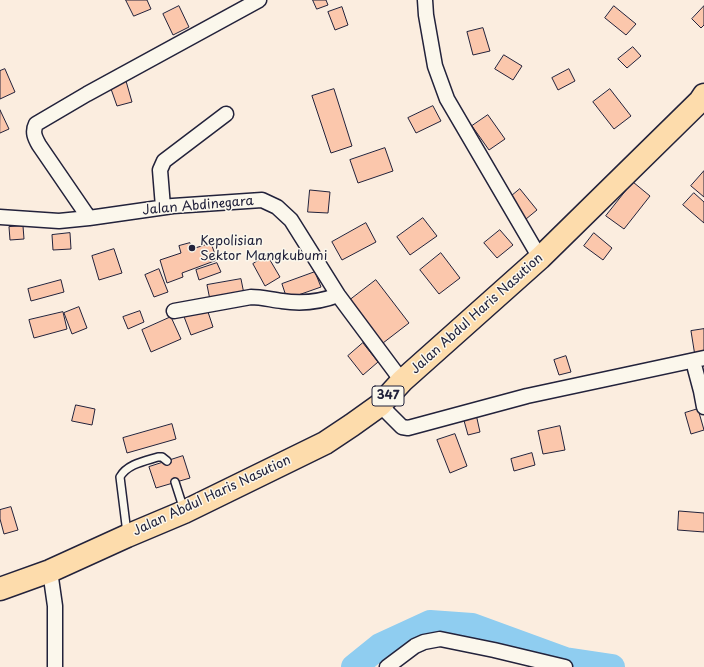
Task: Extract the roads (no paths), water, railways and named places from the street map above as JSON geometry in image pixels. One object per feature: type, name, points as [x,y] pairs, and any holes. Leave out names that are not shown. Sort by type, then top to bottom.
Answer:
[{"type":"main road","name":"Jalan Abdul Haris Nasution","points":[[1,587],[50,571],[184,512],[325,443],[380,405],[402,381],[540,258],[703,100]]},
{"type":"street","points":[[89,218],[39,145],[33,129],[36,124],[94,90],[259,0]]},
{"type":"street","points":[[425,0],[426,15],[435,66],[447,99],[540,258]]},
{"type":"street","points":[[163,207],[160,170],[164,161],[226,114]]},
{"type":"street","name":"Jalan Abdinegara","points":[[0,217],[59,221],[163,207],[262,200],[268,202],[277,207],[291,220],[338,295],[402,381]]},
{"type":"street","points":[[174,311],[251,297],[308,302],[338,295]]},
{"type":"street","points":[[380,405],[402,427],[408,428],[527,396],[698,360],[704,407]]},
{"type":"street","points":[[50,571],[55,606],[54,667]]},
{"type":"street","points":[[387,667],[415,646],[424,642],[440,639],[565,667]]},
{"type":"lane","points":[[127,536],[120,477],[128,468],[158,457],[162,457],[167,461]]},
{"type":"lane","points":[[174,482],[184,512]]},
{"type":"waterway","points":[[354,667],[380,646],[430,623],[472,626],[565,660],[612,667]]},
{"type":"place","name":"Kepolisian Sektor Mangkubumi","points":[[192,248]]}]
